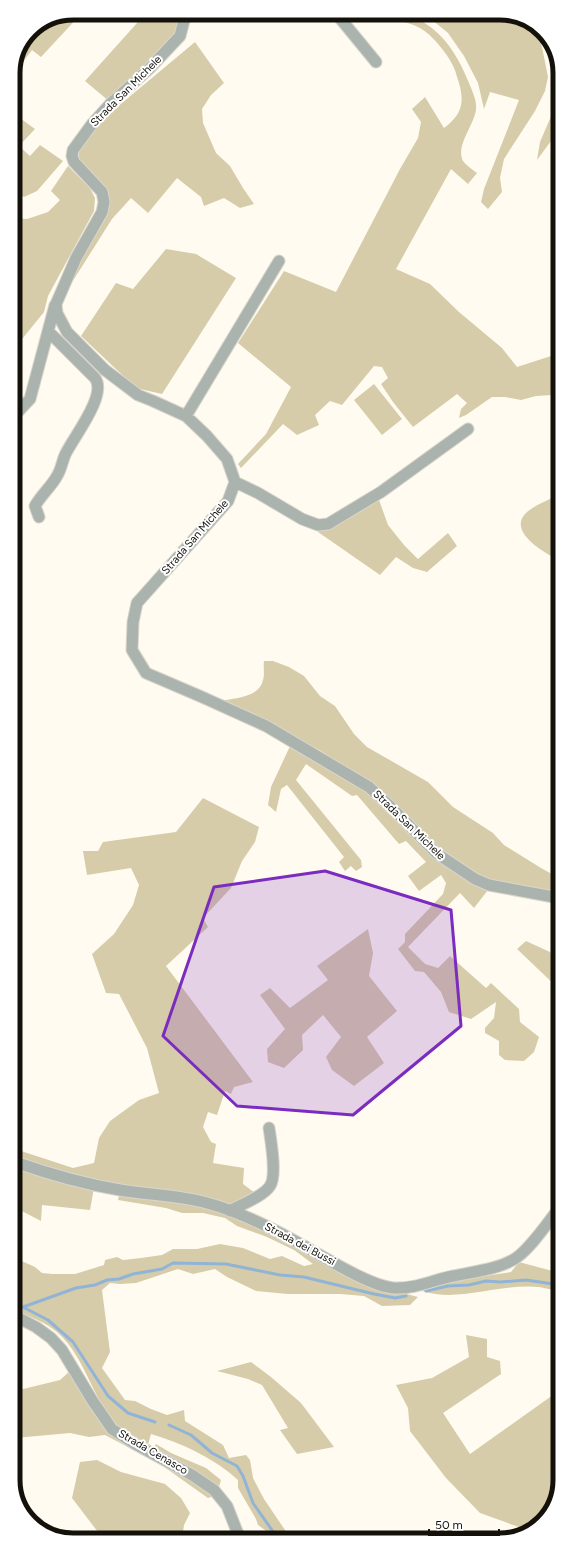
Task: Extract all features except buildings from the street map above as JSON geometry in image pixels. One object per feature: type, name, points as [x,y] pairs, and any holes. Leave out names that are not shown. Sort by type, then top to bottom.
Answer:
[{"type":"street","name":"Strada San Michele","points":[[20,410],[30,399],[56,304],[76,258],[102,212],[104,202],[102,192],[74,162],[72,150],[92,124],[111,103],[149,69],[180,36],[184,20]]},
{"type":"street","points":[[341,20],[376,62]]},
{"type":"street","points":[[186,416],[279,261]]},
{"type":"street","points":[[56,304],[57,313],[67,332],[105,370],[138,395],[186,416],[207,436],[227,459],[235,482],[258,493],[302,519],[318,525],[328,524],[381,492],[468,429]]},
{"type":"street","points":[[39,516],[35,506],[57,476],[65,455],[93,406],[99,390],[98,382],[95,378],[48,331]]},
{"type":"street","name":"Strada San Michele","points":[[235,482],[228,501],[137,603],[133,622],[132,650],[146,673],[266,726],[369,787],[392,808],[436,854],[475,879],[489,885],[553,897]]},
{"type":"street","points":[[230,1210],[262,1193],[270,1186],[272,1176],[272,1150],[269,1128]]},
{"type":"street","name":"Strada dei Bussi","points":[[20,1164],[43,1172],[120,1190],[206,1203],[230,1210],[269,1227],[368,1280],[392,1288],[418,1286],[443,1278],[504,1264],[516,1258],[524,1251],[553,1216]]},
{"type":"street","name":"Strada Cenasco","points":[[20,1319],[36,1327],[51,1338],[62,1350],[92,1400],[112,1429],[135,1444],[192,1475],[214,1490],[227,1506],[238,1533]]},
{"type":"highlighted area","points":[[325,871],[451,910],[461,1026],[353,1115],[237,1106],[163,1036],[214,887]]},
{"type":"shaded area","points":[[75,20],[41,57],[32,50],[21,65],[25,50],[38,33],[53,24],[63,21]]},
{"type":"shaded area","points":[[140,20],[180,20],[175,34],[144,69],[110,102],[85,81]]},
{"type":"shaded area","points":[[398,20],[418,20],[433,29],[442,37],[457,58],[473,92],[476,106],[475,115],[463,142],[461,155],[464,163],[477,173],[468,184],[451,169],[396,269],[430,284],[459,312],[502,348],[517,367],[553,355],[553,394],[536,396],[521,400],[505,397],[492,397],[466,415],[459,418],[461,409],[467,403],[457,394],[413,427],[381,384],[388,378],[382,367],[374,366],[342,405],[330,401],[315,415],[319,425],[297,435],[283,424],[241,468],[238,464],[266,434],[291,387],[238,343],[284,271],[336,292],[400,169],[418,138],[421,122],[412,109],[425,97],[444,128],[458,114],[462,97],[452,63],[432,37],[411,24]]},
{"type":"shaded area","points":[[432,20],[510,21],[526,27],[540,38],[548,77],[545,91],[535,111],[504,159],[500,178],[502,192],[488,209],[481,202],[484,189],[519,100],[490,92],[484,109],[478,83],[464,56],[448,33]]},
{"type":"shaded area","points":[[195,42],[224,83],[211,95],[202,109],[203,123],[216,153],[230,166],[254,204],[240,208],[224,198],[204,206],[201,197],[177,178],[148,213],[131,198],[112,219],[62,298],[108,208],[79,159],[79,148],[98,123]]},
{"type":"shaded area","points":[[553,112],[553,138],[537,160],[540,142]]},
{"type":"shaded area","points":[[20,118],[35,129],[20,145]]},
{"type":"shaded area","points":[[40,145],[63,161],[37,191],[24,197],[20,194],[20,147],[30,156]]},
{"type":"shaded area","points":[[68,166],[90,188],[95,198],[94,211],[48,296],[44,312],[20,342],[20,218],[27,219],[48,212],[60,200],[51,191]]},
{"type":"shaded area","points":[[166,249],[196,254],[236,278],[162,394],[136,388],[81,336],[116,283],[133,289]]},
{"type":"shaded area","points":[[374,384],[402,419],[382,435],[354,400]]},
{"type":"shaded area","points":[[552,498],[553,557],[528,539],[521,524],[523,516],[531,509]]},
{"type":"shaded area","points":[[379,500],[388,525],[404,545],[418,559],[448,533],[457,546],[427,572],[413,568],[396,557],[380,575],[318,532],[318,529],[331,529]]},
{"type":"shaded area","points":[[264,661],[273,661],[289,667],[304,676],[320,696],[335,706],[354,734],[367,747],[428,782],[453,807],[493,833],[504,845],[553,875],[553,894],[482,879],[452,862],[381,792],[321,751],[219,701],[251,694],[261,686],[264,675]]},
{"type":"shaded area","points":[[291,744],[367,790],[431,856],[451,870],[488,890],[474,908],[460,893],[408,947],[425,964],[438,968],[450,956],[486,988],[491,983],[519,1009],[520,1022],[539,1037],[534,1052],[524,1061],[505,1060],[499,1055],[499,1041],[485,1033],[485,1028],[494,1018],[496,1002],[471,1019],[449,1012],[441,992],[424,972],[415,971],[398,949],[405,942],[405,934],[443,894],[446,883],[441,875],[419,891],[408,876],[426,862],[406,841],[399,844],[357,795],[352,796],[306,764],[296,780],[361,860],[362,867],[356,871],[351,866],[345,871],[339,862],[344,857],[287,785],[281,789],[276,812],[268,805],[271,787]]},
{"type":"shaded area","points":[[203,798],[259,827],[255,842],[242,861],[231,888],[203,918],[208,927],[166,966],[253,1082],[234,1087],[231,1094],[225,1091],[217,1115],[208,1112],[203,1127],[211,1142],[216,1144],[213,1163],[244,1168],[243,1184],[255,1193],[229,1207],[117,1186],[43,1166],[20,1158],[20,1151],[73,1168],[94,1163],[99,1138],[110,1121],[139,1100],[159,1093],[147,1048],[119,994],[106,993],[92,954],[114,934],[133,905],[139,885],[131,868],[87,875],[83,851],[98,851],[103,842],[176,832]]},
{"type":"shaded area","points":[[368,929],[373,953],[369,976],[397,1011],[367,1037],[384,1063],[354,1086],[332,1070],[326,1057],[341,1037],[323,1015],[302,1035],[303,1050],[284,1068],[268,1062],[267,1049],[285,1029],[260,995],[270,988],[290,1008],[328,980],[317,966]]},
{"type":"shaded area","points":[[526,941],[550,952],[553,956],[553,983],[517,949]]},
{"type":"shaded area","points":[[20,1167],[94,1188],[90,1210],[42,1205],[41,1221],[20,1210]]},
{"type":"shaded area","points":[[120,1192],[206,1205],[248,1221],[388,1289],[418,1297],[410,1305],[382,1306],[364,1296],[340,1294],[288,1294],[256,1291],[227,1277],[215,1269],[193,1274],[178,1269],[136,1283],[110,1283],[102,1290],[110,1352],[102,1368],[125,1400],[135,1401],[167,1415],[184,1410],[185,1421],[223,1445],[229,1458],[246,1455],[250,1460],[253,1478],[264,1499],[287,1533],[269,1533],[258,1525],[238,1488],[238,1480],[219,1465],[197,1452],[151,1434],[148,1445],[124,1432],[114,1422],[98,1398],[84,1370],[68,1344],[58,1333],[48,1326],[20,1312],[20,1260],[35,1267],[42,1273],[75,1274],[104,1265],[105,1260],[117,1257],[123,1260],[141,1258],[162,1255],[173,1249],[197,1249],[220,1244],[243,1248],[270,1259],[282,1256],[304,1266],[313,1264],[294,1250],[267,1237],[237,1226],[225,1218],[203,1213],[182,1213],[166,1208],[118,1200]]},
{"type":"shaded area","points":[[519,1262],[553,1271],[553,1290],[539,1287],[524,1287],[450,1295],[422,1291],[444,1282],[511,1272]]},
{"type":"shaded area","points":[[466,1335],[487,1339],[487,1357],[500,1361],[501,1374],[443,1413],[470,1454],[553,1395],[553,1487],[550,1497],[542,1512],[535,1520],[523,1528],[480,1513],[446,1478],[410,1431],[408,1408],[396,1385],[432,1378],[469,1357]]},
{"type":"shaded area","points":[[251,1362],[301,1403],[334,1447],[297,1454],[280,1430],[288,1428],[262,1385],[248,1379],[217,1371]]},
{"type":"shaded area","points":[[70,1371],[108,1433],[190,1477],[214,1496],[208,1498],[160,1464],[105,1435],[89,1437],[70,1433],[20,1438],[20,1390],[60,1380]]},
{"type":"shaded area","points":[[156,1444],[171,1453],[206,1468],[221,1480],[218,1490],[152,1450]]},
{"type":"shaded area","points":[[97,1460],[121,1472],[165,1484],[181,1498],[190,1513],[184,1525],[183,1533],[99,1533],[72,1498],[80,1462]]},
{"type":"waterway","points":[[23,1307],[76,1288],[95,1285],[107,1280],[119,1279],[133,1274],[162,1269],[173,1263],[226,1264],[280,1275],[304,1277],[395,1298],[406,1296]]},
{"type":"waterway","points":[[426,1291],[448,1286],[469,1285],[486,1281],[500,1282],[526,1280],[553,1284]]},
{"type":"waterway","points":[[20,1306],[48,1320],[73,1342],[108,1396],[128,1413],[155,1422]]},
{"type":"waterway","points":[[169,1425],[191,1435],[212,1453],[237,1466],[243,1476],[253,1503],[274,1533]]}]
